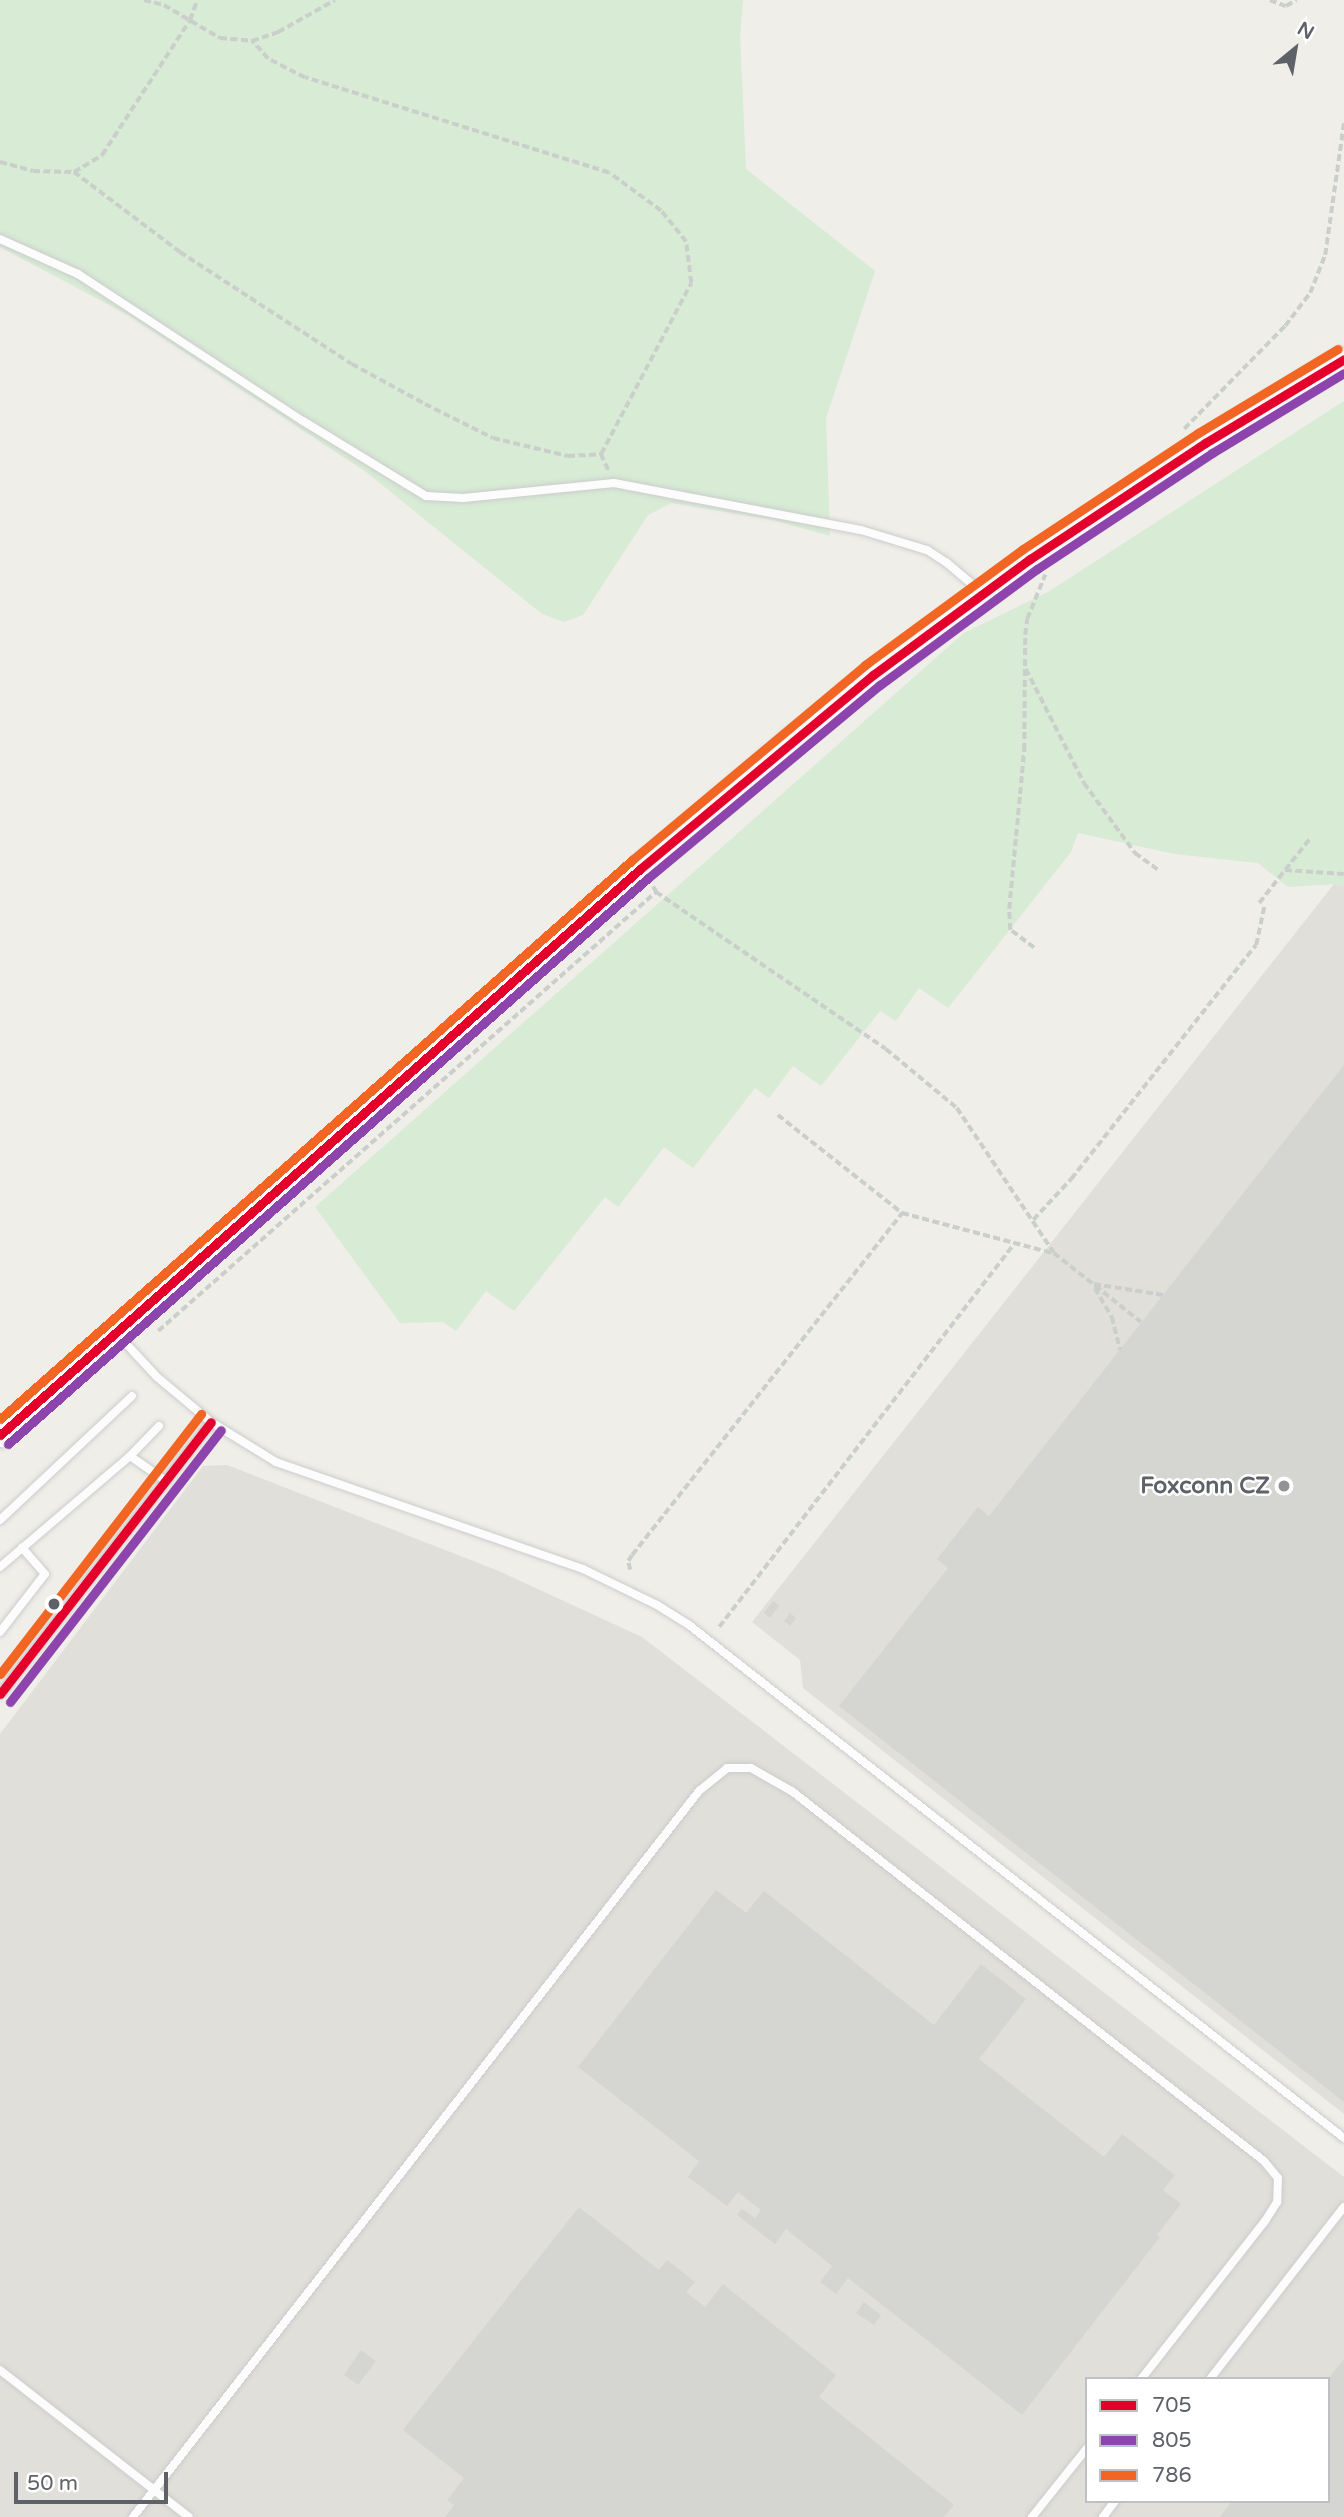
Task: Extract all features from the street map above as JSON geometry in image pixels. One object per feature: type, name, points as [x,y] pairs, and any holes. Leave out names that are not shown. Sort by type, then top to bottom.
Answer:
[{"type":"main road","points":[[0,1435],[640,869],[797,736],[982,594],[1130,492],[1344,359]]},
{"type":"lane","points":[[0,239],[78,274],[303,421],[426,495],[463,498],[614,483],[862,530],[927,550],[947,563],[982,594]]},
{"type":"lane","points":[[117,1333],[157,1377],[211,1422],[276,1462],[560,1560],[672,1614],[742,1665],[1344,2138]]},
{"type":"lane","points":[[0,1520],[132,1396]]},
{"type":"lane","points":[[0,1694],[211,1422]]},
{"type":"lane","points":[[0,1567],[130,1457],[159,1426]]},
{"type":"lane","points":[[130,1457],[166,1481]]},
{"type":"lane","points":[[0,1632],[45,1574],[22,1548]]},
{"type":"lane","points":[[132,2517],[699,1791],[727,1769],[751,1768],[793,1792],[1264,2161],[1278,2178],[1277,2202],[1265,2221],[1143,2377]]},
{"type":"lane","points":[[1212,2377],[1344,2207]]},
{"type":"lane","points":[[0,2370],[189,2517]]},
{"type":"lane","points":[[1032,2517],[1085,2451]]},
{"type":"path","points":[[144,0],[164,5],[220,38],[252,41],[278,32],[335,0]]},
{"type":"path","points":[[0,162],[33,172],[74,172],[102,155],[190,20],[197,0]]},
{"type":"path","points":[[1270,0],[1286,6],[1296,0]]},
{"type":"path","points":[[74,172],[180,252],[352,364],[425,404],[493,439],[568,456],[601,454],[691,284],[686,242],[661,211],[609,173],[305,78],[268,58],[252,41]]},
{"type":"path","points":[[1182,431],[1285,326],[1310,293],[1325,255],[1344,121]]},
{"type":"path","points":[[1034,948],[1010,930],[1009,909],[1024,750],[1027,619],[1046,573]]},
{"type":"path","points":[[1025,663],[1027,676],[1084,783],[1135,853],[1157,870]]},
{"type":"path","points":[[1259,903],[1311,838]]},
{"type":"path","points":[[640,869],[656,892],[886,1049],[957,1108],[1055,1254],[1141,1322]]},
{"type":"path","points":[[1285,870],[1344,874]]},
{"type":"path","points":[[158,1331],[656,892]]},
{"type":"path","points":[[1032,1221],[1071,1179],[1256,945],[1264,907]]},
{"type":"path","points":[[778,1115],[902,1213],[1055,1254]]},
{"type":"path","points":[[630,1570],[628,1561],[632,1555],[902,1213]]},
{"type":"path","points":[[719,1627],[1015,1243]]},
{"type":"path","points":[[1092,1283],[1163,1295]]},
{"type":"path","points":[[1092,1283],[1112,1317],[1120,1350]]},
{"type":"shaded area","points":[[1334,884],[1344,886],[1344,2114],[803,1688],[800,1660],[752,1622]]},
{"type":"shaded area","points":[[227,1465],[499,1571],[642,1637],[1344,2177],[1344,2517],[0,2517],[0,1734],[203,1466]]},
{"type":"green space","points":[[0,0],[743,0],[740,36],[746,169],[875,271],[826,418],[830,536],[773,520],[671,503],[648,515],[583,615],[564,622],[542,614],[366,472],[128,315],[0,247]]},
{"type":"green space","points":[[1344,401],[1344,886],[1334,884],[1288,887],[1258,863],[1175,854],[1078,833],[1071,852],[948,1008],[919,988],[896,1021],[880,1011],[821,1086],[793,1066],[769,1098],[755,1088],[693,1168],[664,1147],[618,1207],[605,1197],[514,1311],[486,1291],[456,1331],[443,1322],[400,1323],[315,1207],[964,633],[1048,592]]},
{"type":"building","points":[[1344,1065],[1344,2102],[839,1706],[948,1568],[937,1559],[978,1507],[989,1516]]},
{"type":"building","points":[[773,1601],[779,1606],[770,1618],[764,1613]]},
{"type":"building","points":[[790,1613],[796,1618],[790,1626],[784,1621]]},
{"type":"building","points":[[716,1890],[746,1913],[764,1891],[934,2025],[981,1964],[1026,1999],[979,2059],[1104,2157],[1122,2134],[1175,2175],[1163,2190],[1181,2204],[1157,2235],[1160,2237],[1022,2415],[848,2278],[836,2294],[820,2282],[832,2266],[786,2229],[775,2244],[737,2215],[742,2209],[755,2218],[761,2210],[738,2192],[727,2206],[688,2177],[699,2161],[578,2067]]},
{"type":"building","points":[[579,2207],[659,2270],[667,2260],[695,2282],[686,2292],[705,2307],[723,2284],[836,2375],[819,2397],[954,2505],[944,2517],[445,2517],[454,2505],[447,2500],[464,2478],[403,2430]]},
{"type":"building","points":[[864,2302],[881,2315],[874,2325],[856,2313]]},
{"type":"building","points":[[361,2350],[376,2361],[358,2385],[344,2375]]},
{"type":"building","points":[[1344,2359],[1344,2517],[1220,2517],[1230,2503],[1330,2503],[1330,2377]]},
{"type":"transit line","name":"786","points":[[0,1419],[632,860],[865,665],[1023,549],[1198,433],[1338,349]]},
{"type":"transit line","name":"705","points":[[0,1435],[640,869],[873,675],[1030,559],[1205,443],[1344,359]]},
{"type":"transit line","name":"805","points":[[8,1444],[648,878],[880,685],[1037,569],[1212,453],[1344,373]]},
{"type":"transit line","name":"786","points":[[0,1674],[201,1414]]},
{"type":"transit line","name":"705","points":[[0,1694],[211,1422]]},
{"type":"transit line","name":"805","points":[[10,1702],[221,1430]]},
{"type":"place","name":"Foxconn CZ","points":[[1284,1486]]}]
